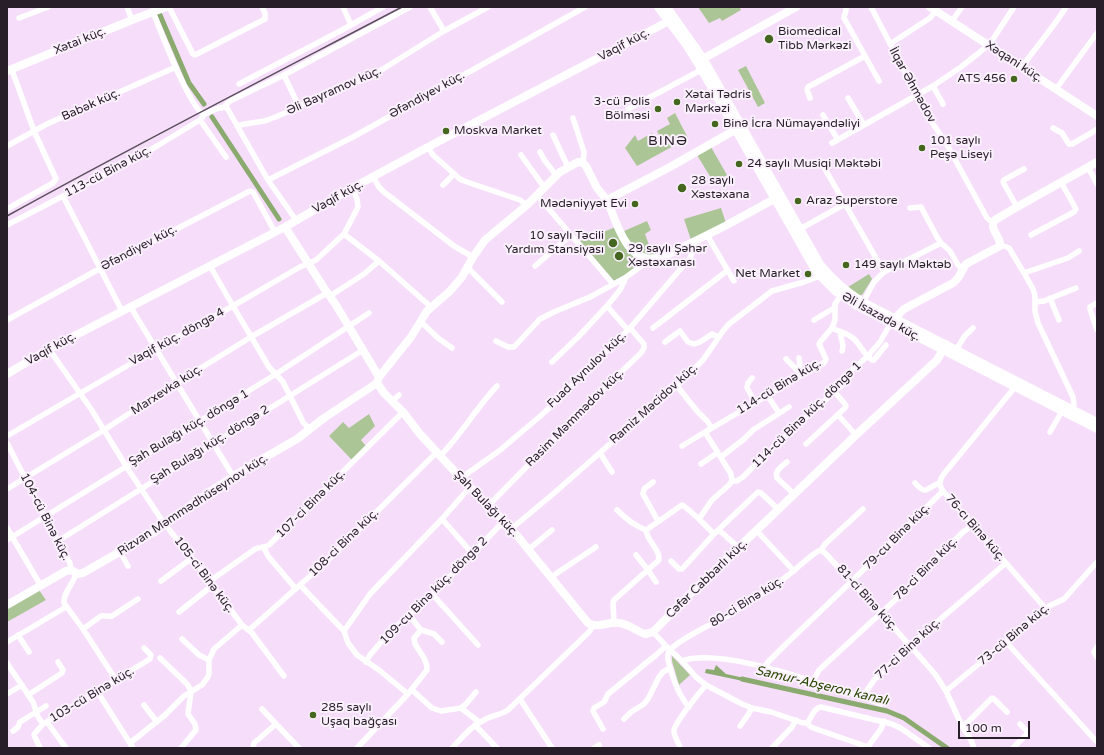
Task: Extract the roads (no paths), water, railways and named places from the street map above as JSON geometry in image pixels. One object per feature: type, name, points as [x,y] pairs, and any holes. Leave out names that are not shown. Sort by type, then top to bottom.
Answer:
[{"type":"street","points":[[19,18],[48,7]]},
{"type":"street","points":[[127,7],[132,20]]},
{"type":"street","points":[[166,8],[192,54],[195,55],[265,19],[265,13],[262,7]]},
{"type":"street","points":[[343,7],[351,25]]},
{"type":"street","points":[[239,84],[382,7]]},
{"type":"street","points":[[152,12],[182,80],[200,112],[205,114],[224,107],[230,101],[284,75],[410,7]]},
{"type":"street","points":[[430,7],[444,31]]},
{"type":"street","name":"Əli Bayramov küç.","points":[[237,126],[262,121],[299,107],[341,87],[370,77],[444,31],[488,7]]},
{"type":"street","name":"Əfəndiyev küç.","points":[[268,180],[353,136],[585,7]]},
{"type":"street","name":"Əli İsazadə küç.","points":[[658,7],[700,60],[701,70],[737,125]]},
{"type":"street","name":"Əli İsazadə küç.","points":[[668,7],[778,197],[803,250],[820,276],[840,295],[857,306],[894,322],[945,348],[1062,411],[1094,424]]},
{"type":"street","points":[[700,60],[796,7]]},
{"type":"street","points":[[846,7],[844,18],[879,81]]},
{"type":"street","name":"İlqar Əhmədov","points":[[871,7],[917,95],[946,143],[987,218],[993,223]]},
{"type":"street","points":[[952,21],[962,7]]},
{"type":"street","points":[[824,115],[835,142],[933,86],[967,62],[988,45],[1014,7]]},
{"type":"street","points":[[1022,67],[1066,7]]},
{"type":"street","name":"Xətai küç.","points":[[9,70],[152,12],[166,8]]},
{"type":"street","points":[[890,44],[930,18],[933,9]]},
{"type":"street","name":"Xəqani küç.","points":[[933,9],[1056,89],[1096,112]]},
{"type":"street","name":"Vaqif küç.","points":[[7,374],[49,349],[285,227],[352,188],[669,21]]},
{"type":"street","points":[[1056,89],[1097,33]]},
{"type":"street","points":[[810,98],[806,90],[808,87],[865,56]]},
{"type":"street","name":"Babək küç.","points":[[7,146],[34,131],[176,67]]},
{"type":"street","points":[[7,209],[53,183],[56,178],[34,131],[9,70]]},
{"type":"street","points":[[628,109],[701,70]]},
{"type":"street","points":[[284,75],[299,107]]},
{"type":"street","points":[[933,86],[944,104]]},
{"type":"street","points":[[848,98],[864,125]]},
{"type":"street","points":[[224,107],[229,111],[268,180],[296,220]]},
{"type":"street","name":"113-cü Binə küç.","points":[[7,225],[127,163],[200,120],[205,114]]},
{"type":"street","points":[[573,118],[584,152],[583,163],[597,188],[606,200],[626,243],[636,253],[646,258],[667,255],[778,197]]},
{"type":"street","points":[[200,120],[226,157]]},
{"type":"street","points":[[606,200],[664,170],[737,125]]},
{"type":"street","points":[[1053,128],[1062,133],[1069,144],[1072,144],[1097,129]]},
{"type":"street","points":[[553,135],[568,167]]},
{"type":"street","points":[[428,148],[433,155],[464,181],[520,200],[527,205]]},
{"type":"street","points":[[540,152],[556,175]]},
{"type":"street","points":[[521,155],[544,187]]},
{"type":"street","name":"Rizvan Məmmədhüseynov küç.","points":[[7,605],[66,571],[78,574],[83,573],[156,531],[233,476],[303,435],[324,418],[378,380],[411,337],[427,310],[450,290],[462,277],[485,240],[527,205],[556,175],[578,162],[583,163]]},
{"type":"street","points":[[1001,245],[1001,242],[993,227],[993,223],[1017,207],[1097,162]]},
{"type":"street","points":[[1088,167],[1097,184]]},
{"type":"street","points":[[825,169],[884,272]]},
{"type":"street","points":[[1017,207],[1003,182],[1024,169]]},
{"type":"street","points":[[442,185],[454,174]]},
{"type":"street","points":[[373,177],[384,192],[454,246],[473,258]]},
{"type":"street","points":[[1031,235],[1074,212],[1076,209],[1061,182]]},
{"type":"street","name":"Vaqif küç. döngə 4","points":[[7,436],[156,349],[316,260],[344,234],[358,207],[358,199],[352,188]]},
{"type":"street","name":"Əfəndiyev küç.","points":[[7,320],[101,268],[250,191],[253,192],[275,232]]},
{"type":"street","points":[[537,195],[613,284]]},
{"type":"street","points":[[63,196],[122,311]]},
{"type":"street","name":"Əli İsazadə küç.","points":[[778,197],[800,229],[826,272],[845,290],[894,322]]},
{"type":"street","points":[[800,229],[845,204]]},
{"type":"street","points":[[910,208],[921,207],[941,243],[950,251],[958,265],[963,269]]},
{"type":"street","name":"Şah Bulağı küç.","points":[[285,227],[363,350],[378,380],[381,390],[403,412],[460,478],[504,521],[529,549],[588,624],[593,626]]},
{"type":"street","points":[[344,234],[379,261],[431,307]]},
{"type":"street","points":[[535,266],[572,235]]},
{"type":"street","points":[[707,235],[734,281]]},
{"type":"street","points":[[862,302],[874,282],[884,272],[941,243]]},
{"type":"street","name":"Fuad Aynulov küç.","points":[[460,478],[499,451],[530,425],[629,329],[690,258],[692,253],[689,244]]},
{"type":"street","points":[[894,322],[899,314],[904,310],[953,283],[958,278],[966,264],[999,248],[1001,245]]},
{"type":"street","points":[[1001,245],[1009,248],[1033,289],[1038,323],[1073,397],[1074,405],[1072,409]]},
{"type":"street","points":[[1024,273],[1068,258],[1079,251]]},
{"type":"street","points":[[496,341],[508,347],[514,347],[540,319],[595,294],[624,278],[641,266],[646,258]]},
{"type":"street","name":"Marxevka küç.","points":[[7,489],[104,430],[251,337],[364,274],[379,261]]},
{"type":"street","points":[[210,266],[269,367],[283,382],[309,429]]},
{"type":"street","points":[[468,268],[502,302]]},
{"type":"street","points":[[653,328],[728,270]]},
{"type":"street","name":"Ramiz Məcidov küç.","points":[[511,529],[615,439],[643,417],[677,386],[703,360],[729,324],[772,291],[820,276]]},
{"type":"street","points":[[552,362],[607,306],[620,290],[624,282],[624,278]]},
{"type":"street","points":[[1036,302],[1076,288]]},
{"type":"street","points":[[840,295],[834,304],[835,320],[832,328],[849,335],[855,340],[867,357],[872,360],[874,360],[886,346]]},
{"type":"street","points":[[1050,298],[1059,320]]},
{"type":"street","points":[[1097,303],[1091,305],[1090,307],[1097,330]]},
{"type":"street","points":[[130,306],[233,476]]},
{"type":"street","name":"Rasim Məmmədov küç.","points":[[489,505],[592,400],[643,351],[644,344],[607,306]]},
{"type":"street","points":[[814,320],[834,308]]},
{"type":"street","name":"Şah Bulağı küç. döngə 1","points":[[10,538],[200,422],[368,313]]},
{"type":"street","points":[[421,322],[438,338],[452,348]]},
{"type":"street","name":"114-cü Binə küç. döngə 1","points":[[699,519],[712,500],[732,481],[743,477],[842,385],[848,374],[867,357],[894,322]]},
{"type":"street","name":"114-cü Binə küç.","points":[[682,446],[802,374],[824,363],[825,357],[819,344],[832,328]]},
{"type":"street","points":[[956,350],[964,337],[973,328]]},
{"type":"street","points":[[665,342],[680,331],[688,342],[694,344],[712,334],[719,337]]},
{"type":"street","points":[[840,332],[843,346],[842,350]]},
{"type":"street","name":"Əli İsazadə küç.","points":[[945,348],[956,350],[1072,409],[1094,424]]},
{"type":"street","name":"Cəfər Cabbarlı küç.","points":[[653,632],[689,595],[856,435],[937,360],[945,348]]},
{"type":"street","name":"105-ci Binə küç.","points":[[49,349],[165,524],[242,625],[249,630],[284,676]]},
{"type":"street","name":"Şah Bulağı küç. döngə 2","points":[[58,541],[363,350]]},
{"type":"street","points":[[798,370],[800,365],[799,358]]},
{"type":"street","points":[[786,359],[802,374]]},
{"type":"street","points":[[752,378],[748,383],[747,388],[755,402]]},
{"type":"street","name":"108-ci Binə küç.","points":[[249,630],[327,561],[438,454],[453,442],[485,398],[497,386]]},
{"type":"street","points":[[677,386],[712,428]]},
{"type":"street","name":"76-cı Binə küç.","points":[[1015,387],[943,475],[940,483],[943,491],[1046,608]]},
{"type":"street","points":[[806,444],[845,408],[846,406],[834,392]]},
{"type":"street","points":[[392,401],[399,395]]},
{"type":"street","points":[[767,395],[779,413]]},
{"type":"street","points":[[701,464],[719,455],[744,439],[753,430],[789,407]]},
{"type":"street","points":[[1050,432],[1062,411]]},
{"type":"street","name":"107-ci Binə küç.","points":[[179,612],[211,583],[255,549],[264,548],[269,545],[403,412]]},
{"type":"street","points":[[838,415],[856,435]]},
{"type":"street","points":[[705,432],[731,474],[732,481]]},
{"type":"street","name":"104-cü Binə küç.","points":[[7,442],[70,563],[74,581],[65,596],[64,601],[66,607]]},
{"type":"street","points":[[600,453],[612,472]]},
{"type":"street","points":[[787,462],[777,472],[776,476],[795,495]]},
{"type":"street","points":[[653,482],[644,489],[643,494],[658,521]]},
{"type":"street","points":[[915,483],[921,490],[924,491],[935,484],[940,483]]},
{"type":"street","points":[[344,631],[370,594],[442,519],[470,487]]},
{"type":"street","name":"79-cu Binə küç.","points":[[764,667],[943,491]]},
{"type":"street","points":[[671,561],[679,569],[682,569],[714,534],[758,492],[779,510]]},
{"type":"street","points":[[646,530],[682,505],[714,534]]},
{"type":"street","name":"80-ci Binə küç.","points":[[603,729],[593,711],[594,708],[604,702],[608,694],[656,655],[730,614],[794,571],[815,553],[821,550],[825,544],[863,509]]},
{"type":"street","points":[[617,510],[626,519],[646,530]]},
{"type":"street","points":[[442,519],[472,553]]},
{"type":"street","name":"109-cu Binə küç. döngə 2","points":[[366,662],[380,643],[433,595],[504,521]]},
{"type":"street","name":"78-ci Binə küç.","points":[[813,681],[819,670],[973,525]]},
{"type":"street","points":[[7,528],[10,538],[41,586]]},
{"type":"street","points":[[529,549],[552,530]]},
{"type":"street","points":[[614,623],[614,600],[660,558],[660,555],[648,537],[646,530]]},
{"type":"street","points":[[719,530],[739,548]]},
{"type":"street","points":[[757,531],[794,571]]},
{"type":"street","points":[[551,577],[596,547]]},
{"type":"street","points":[[264,548],[268,556],[344,631],[348,644],[353,651],[366,662],[432,708],[436,710],[461,708],[476,692]]},
{"type":"street","name":"81-ci Binə küç.","points":[[821,550],[852,581],[935,674],[946,691],[974,748]]},
{"type":"street","points":[[120,552],[128,566]]},
{"type":"street","points":[[636,555],[656,582]]},
{"type":"street","points":[[162,581],[192,558]]},
{"type":"street","name":"73-cü Binə küç.","points":[[946,691],[1046,608],[1064,599],[1097,562]]},
{"type":"street","name":"77-ci Binə küç.","points":[[864,695],[876,678],[910,646],[1006,563]]},
{"type":"street","points":[[433,595],[478,645]]},
{"type":"street","points":[[83,629],[102,615],[109,617],[112,616],[138,599]]},
{"type":"street","points":[[7,642],[66,607],[83,629],[116,680]]},
{"type":"street","points":[[409,616],[421,630],[434,634],[442,642]]},
{"type":"street","points":[[452,748],[477,724],[485,719],[504,712],[520,699],[589,632],[593,626],[614,623],[626,624],[645,634],[653,632],[696,677],[706,685],[732,700],[752,708],[772,712],[807,723],[816,730],[867,747],[881,729],[884,721]]},
{"type":"street","points":[[98,692],[132,745],[180,699],[202,685],[209,674],[209,660],[214,649],[242,625]]},
{"type":"street","points":[[357,748],[410,692],[427,670],[424,658],[415,644],[414,638],[421,630]]},
{"type":"street","points":[[18,635],[29,652]]},
{"type":"street","points":[[182,639],[199,655],[209,660]]},
{"type":"street","points":[[1006,642],[1097,742]]},
{"type":"street","points":[[1097,647],[1094,652],[1097,657]]},
{"type":"street","name":"103-cü Binə küç.","points":[[7,662],[33,702],[38,717],[45,723],[98,692],[151,658],[151,655],[144,648]]},
{"type":"street","points":[[668,648],[667,655],[670,668],[680,694],[689,707]]},
{"type":"street","points":[[160,658],[187,684],[191,692],[188,714],[195,724],[196,730],[182,748]]},
{"type":"street","points":[[682,661],[706,658],[720,659],[764,667],[858,695],[864,695],[870,700],[881,704]]},
{"type":"street","points":[[28,695],[62,673],[63,670],[58,662]]},
{"type":"street","points":[[624,720],[631,712],[644,704],[659,677],[663,672],[670,668]]},
{"type":"street","points":[[7,694],[22,685]]},
{"type":"street","points":[[680,748],[680,744],[674,730],[706,685]]},
{"type":"street","points":[[962,726],[992,698],[1007,712]]},
{"type":"street","points":[[520,699],[552,748]]},
{"type":"street","points":[[144,705],[156,722]]},
{"type":"street","points":[[13,731],[18,727],[20,722],[46,706]]},
{"type":"street","points":[[807,723],[816,709],[821,707],[884,721],[896,726],[929,748]]},
{"type":"street","points":[[461,708],[497,748]]},
{"type":"street","points":[[740,726],[752,708]]},
{"type":"street","points":[[262,709],[299,748]]},
{"type":"street","points":[[772,748],[792,727],[796,720]]},
{"type":"street","points":[[40,748],[34,735],[45,723],[66,748]]},
{"type":"street","points":[[253,748],[254,743],[276,724]]},
{"type":"street","points":[[1013,748],[1026,734],[1025,730],[1020,724]]},
{"type":"waterway","name":"Samur-Abşeron kanalı","points":[[157,8],[189,83],[204,104]]},
{"type":"waterway","name":"Samur-Abşeron kanalı","points":[[212,117],[279,219]]},
{"type":"waterway","name":"Samur-Abşeron kanalı","points":[[742,679],[887,711],[904,718],[947,748]]},
{"type":"railway","points":[[7,216],[154,136],[402,7]]},
{"type":"place","name":"Biomedical Tibb Mərkəzi","points":[[769,39]]},
{"type":"place","name":"ATS 456","points":[[1014,79]]},
{"type":"place","name":"Xətai Tədris Mərkəzi","points":[[677,102]]},
{"type":"place","name":"3-cü Polis Bölməsi","points":[[658,109]]},
{"type":"place","name":"Binǝ İcra Nümayəndəliyi","points":[[715,124]]},
{"type":"place","name":"Moskva Market","points":[[446,131]]},
{"type":"place","name":"101 saylı Peşə Liseyi","points":[[922,148]]},
{"type":"place","name":"24 saylı Musiqi Məktəbi","points":[[739,164]]},
{"type":"place","name":"28 saylı Xəstəxana","points":[[682,188]]},
{"type":"place","name":"Araz Superstore","points":[[798,201]]},
{"type":"place","name":"Mədəniyyət Evi","points":[[635,204]]},
{"type":"place","name":"10 saylı Təcili Yardım Stansiyası","points":[[613,243]]},
{"type":"place","name":"29 saylı Şəhər Xəstəxanası","points":[[619,256]]},
{"type":"place","name":"149 saylı Məktəb","points":[[846,265]]},
{"type":"place","name":"Net Market","points":[[808,274]]},
{"type":"place","name":"285 saylı Uşaq bağçası","points":[[313,715]]},
{"type":"district","name":"BINƏ","points":[[668,141]]}]
